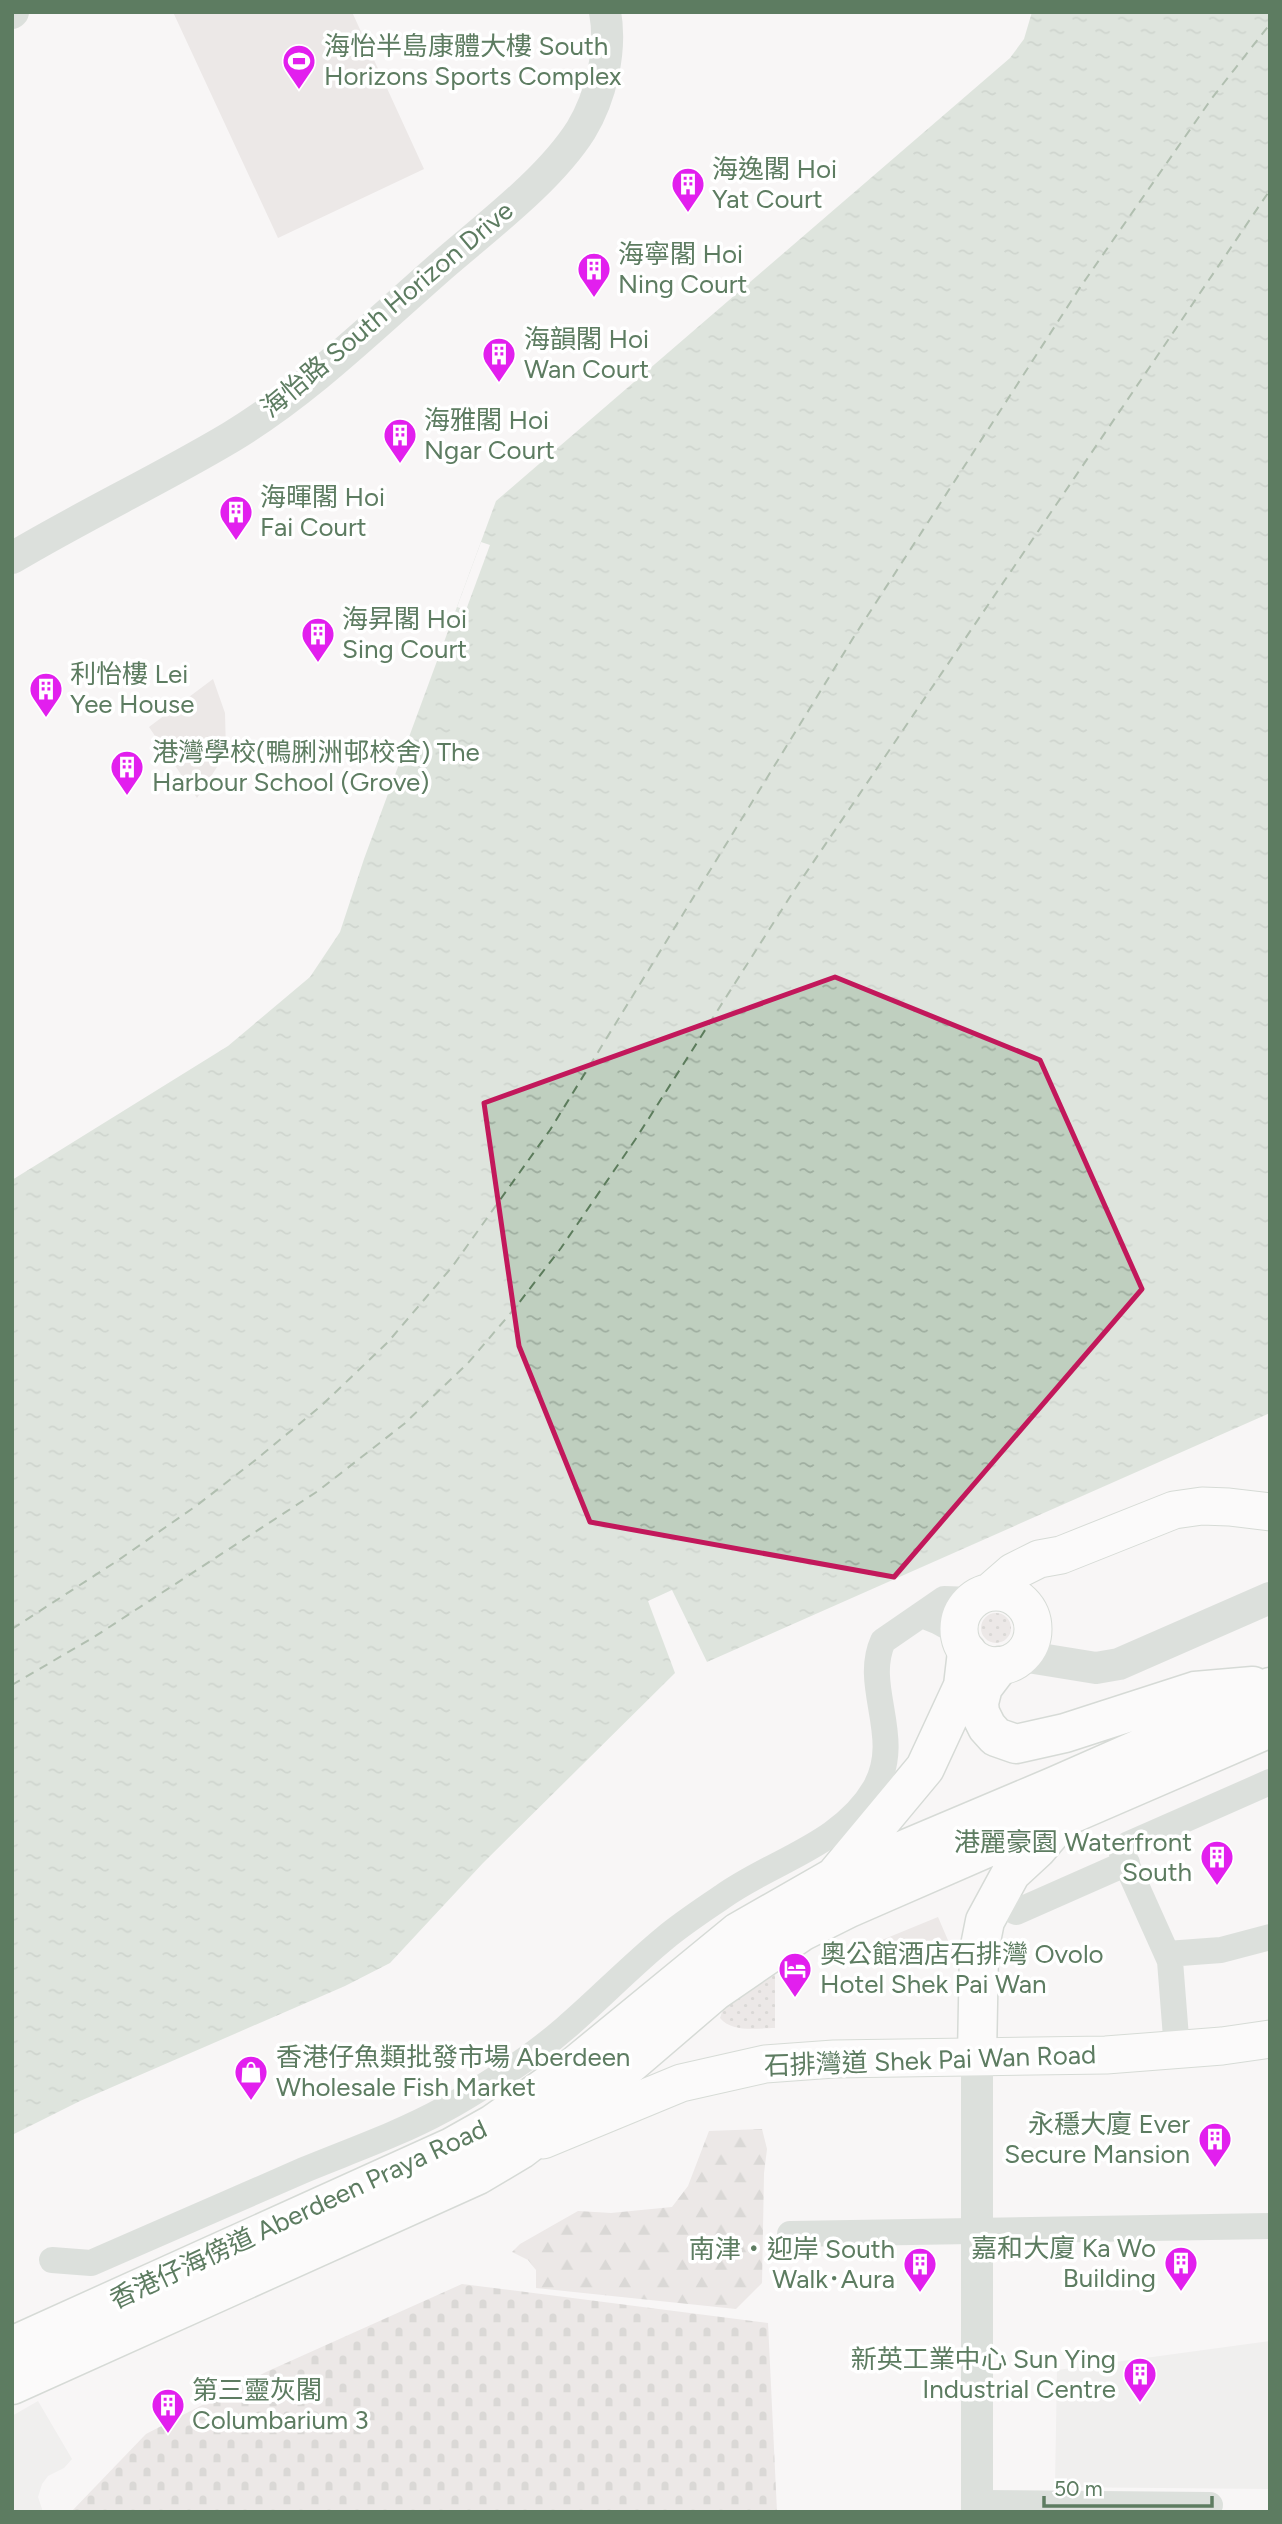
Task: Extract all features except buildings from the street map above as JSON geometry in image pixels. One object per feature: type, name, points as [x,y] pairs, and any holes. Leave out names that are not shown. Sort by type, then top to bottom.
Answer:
[{"type":"main road","points":[[1002,1643],[964,1610],[1013,1572],[1039,1559],[1061,1555],[1174,1510],[1202,1506],[1270,1512]]},
{"type":"main road","points":[[836,1876],[925,1768],[963,1686],[1002,1643],[1043,1578],[1061,1555]]},
{"type":"main road","points":[[982,1596],[1001,1592],[1013,1595],[1025,1605],[1002,1643],[979,1703],[980,1713],[996,1737],[1016,1744],[1065,1733],[1195,1691],[1270,1685]]},
{"type":"main road","name":"香港仔海傍道 Aberdeen Praya Road","points":[[12,2346],[452,2147],[493,2124],[571,2069],[738,1932],[836,1876],[1055,1786],[1205,1720],[1270,1685]]},
{"type":"main road","name":"香港仔海傍道 Aberdeen Praya Road","points":[[12,2385],[478,2175],[520,2150],[603,2087],[715,1991],[801,1932],[1000,1842],[1270,1728]]},
{"type":"main road","points":[[977,2056],[979,1951],[985,1921],[1011,1873],[1038,1849],[1062,1818]]},
{"type":"main road","name":"石排灣道 Shek Pai Wan Road","points":[[520,2150],[681,2083],[750,2066],[812,2060],[1106,2055],[1270,2039]]},
{"type":"street","name":"海怡路 South Horizon Drive","points":[[12,558],[68,524],[232,437],[289,397],[521,197],[565,152],[582,128],[594,102],[603,74],[607,45],[605,12]]},
{"type":"street","points":[[52,2260],[90,2263],[443,2110],[518,2064],[549,2040],[666,1936],[727,1893],[813,1846],[852,1816],[874,1790],[886,1752],[885,1724],[877,1679],[879,1650],[883,1641],[944,1599],[982,1596]]},
{"type":"street","points":[[922,1615],[1002,1643],[1048,1651],[1062,1662],[1096,1668],[1119,1664],[1270,1598]]},
{"type":"street","points":[[1177,2050],[1173,1984],[1167,1954],[1122,1854],[1127,1845],[1270,1782]]},
{"type":"street","points":[[1016,1912],[1127,1863]]},
{"type":"street","points":[[1167,1954],[1221,1950],[1270,1937]]},
{"type":"street","points":[[977,2056],[977,2507],[1210,2505]]},
{"type":"street","points":[[790,2234],[1270,2227]]},
{"type":"highlighted area","points":[[835,977],[1040,1060],[1142,1289],[894,1577],[590,1522],[519,1346],[484,1103]]},
{"type":"shaded area","points":[[1270,2341],[1270,2489],[1055,2487],[1057,2370]]},
{"type":"shaded area","points":[[38,2401],[72,2459],[64,2468],[48,2476],[42,2484],[38,2497],[43,2512],[12,2512],[12,2416]]},
{"type":"green space","name":"海怡半島康體大樓 South Horizons Sports Complex","points":[[173,12],[352,12],[424,169],[278,238]]},
{"type":"green space","points":[[213,679],[225,713],[226,753],[197,798],[149,727]]},
{"type":"green space","points":[[996,1613],[1007,1617],[1011,1628],[1007,1639],[996,1643],[985,1639],[981,1628],[985,1617]]},
{"type":"green space","points":[[938,1917],[953,1952],[952,1957],[843,1956]]},
{"type":"green space","points":[[775,1971],[775,2028],[738,2028],[720,2018],[723,2009]]},
{"type":"green space","points":[[762,2129],[767,2149],[764,2173],[762,2283],[736,2309],[536,2288],[536,2270],[528,2260],[512,2252],[520,2244],[578,2211],[611,2213],[672,2207],[688,2186],[709,2131]]},
{"type":"green space","points":[[462,2284],[768,2323],[777,2512],[71,2512],[146,2434],[266,2372]]},
{"type":"water","points":[[1032,12],[1270,12],[1270,1413],[707,1662],[672,1590],[648,1601],[675,1673],[483,1863],[390,1963],[345,1986],[80,2101],[12,2135],[12,1180],[228,1046],[310,977],[340,932],[364,859],[496,501],[1010,58],[1024,39]]},
{"type":"pier","points":[[481,542],[490,545],[466,610],[457,607]]},
{"type":"ferry route","points":[[12,1629],[117,1561],[253,1462],[321,1406],[388,1342],[452,1267],[550,1130],[855,635],[1079,289],[1212,98],[1270,24]]},
{"type":"ferry route","points":[[12,1685],[94,1637],[318,1491],[404,1424],[468,1363],[515,1308],[561,1248],[635,1140],[795,889],[1270,190]]},
{"type":"place","name":"海怡半島康體大樓 South Horizons Sports Complex","points":[[299,91]]},
{"type":"place","name":"海逸閣 Hoi Yat Court","points":[[688,214]]},
{"type":"place","name":"海寧閣 Hoi Ning Court","points":[[594,299]]},
{"type":"place","name":"海韻閣 Hoi Wan Court","points":[[499,384]]},
{"type":"place","name":"海雅閣 Hoi Ngar Court","points":[[400,465]]},
{"type":"place","name":"海暉閣 Hoi Fai Court","points":[[236,542]]},
{"type":"place","name":"海昇閣 Hoi Sing Court","points":[[318,664]]},
{"type":"place","name":"利怡樓 Lei Yee House","points":[[46,719]]},
{"type":"place","name":"港灣學校(鴨脷洲邨校舍) The Harbour School (Grove)","points":[[127,797]]},
{"type":"place","name":"港麗豪園 Waterfront South","points":[[1217,1887]]},
{"type":"place","name":"奧公館酒店石排灣 Ovolo Hotel Shek Pai Wan","points":[[795,1999]]},
{"type":"place","name":"香港仔魚類批發市場 Aberdeen Wholesale Fish Market","points":[[251,2102]]},
{"type":"place","name":"永穩大廈 Ever Secure Mansion","points":[[1215,2169]]},
{"type":"place","name":"嘉和大廈 Ka Wo Building","points":[[1181,2293]]},
{"type":"place","name":"南津‧迎岸 South Walk･Aura","points":[[920,2294]]},
{"type":"place","name":"新英工業中心 Sun Ying Industrial Centre","points":[[1140,2404]]},
{"type":"place","name":"第三靈灰閣 Columbarium 3","points":[[168,2435]]}]
